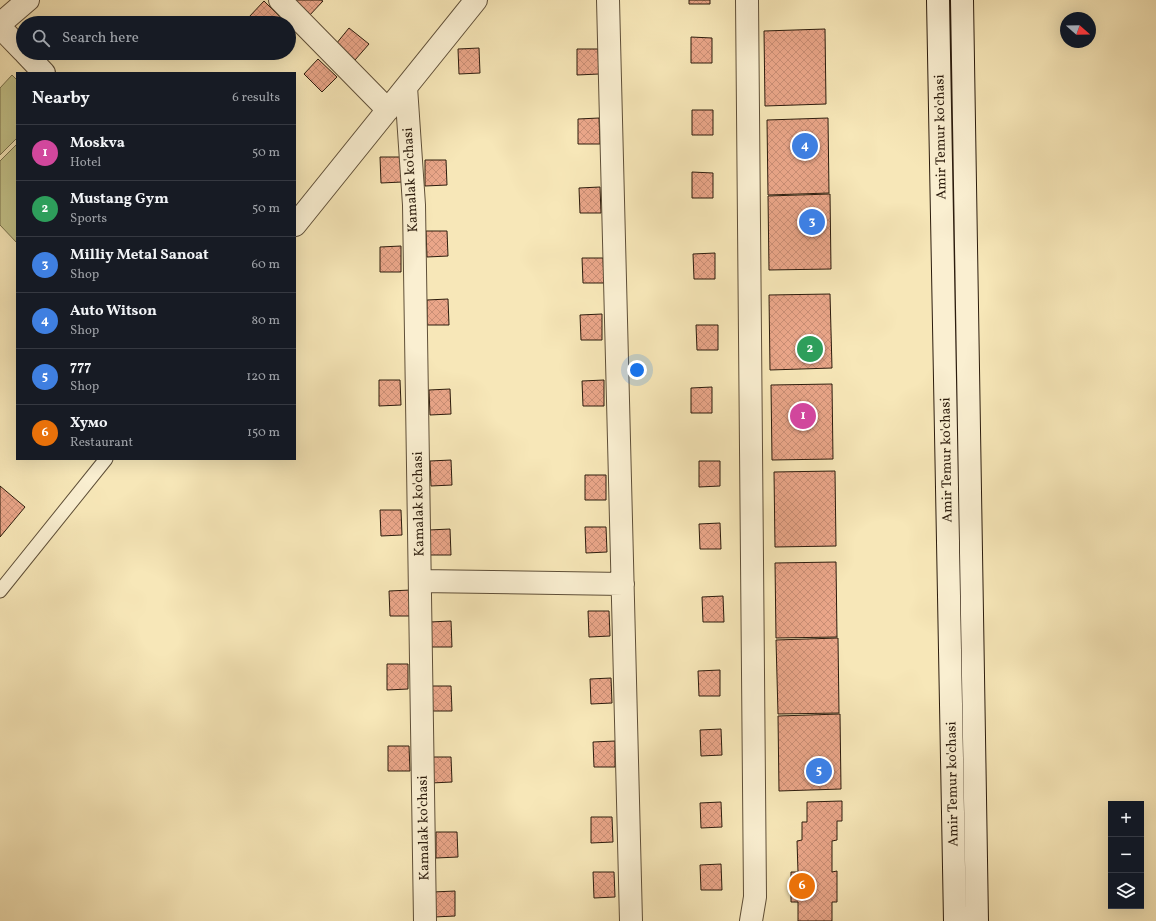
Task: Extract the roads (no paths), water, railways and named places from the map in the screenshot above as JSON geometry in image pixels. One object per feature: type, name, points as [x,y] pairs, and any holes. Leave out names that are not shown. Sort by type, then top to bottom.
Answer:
[{"type":"street","points":[[16,43],[0,25],[28,0]]},
{"type":"street","points":[[280,0],[296,16]]},
{"type":"street","name":"Kamalak ko'chasi","points":[[296,224],[476,0]]},
{"type":"street","points":[[608,0],[631,921]]},
{"type":"street","points":[[747,0],[755,889],[751,921]]},
{"type":"street","name":"Amir Temur ko'chasi","points":[[938,0],[955,921]]},
{"type":"street","name":"Amir Temur ko'chasi","points":[[962,0],[977,921]]},
{"type":"street","points":[[296,16],[388,110]]},
{"type":"street","points":[[32,60],[43,72]]},
{"type":"street","name":"Kamalak ko'chasi","points":[[406,88],[414,205],[425,921]]},
{"type":"street","points":[[420,581],[623,584]]},
{"type":"lane","points":[[0,591],[105,460]]},
{"type":"place","name":"Auto Witson","points":[[805,146]]},
{"type":"place","name":"Milliy Metal Sanoat","points":[[812,222]]},
{"type":"place","name":"Mustang Gym","points":[[810,349]]},
{"type":"place","name":"Moskva","points":[[803,416]]},
{"type":"place","name":"777","points":[[819,771]]},
{"type":"place","name":"Хумо","points":[[802,886]]}]
